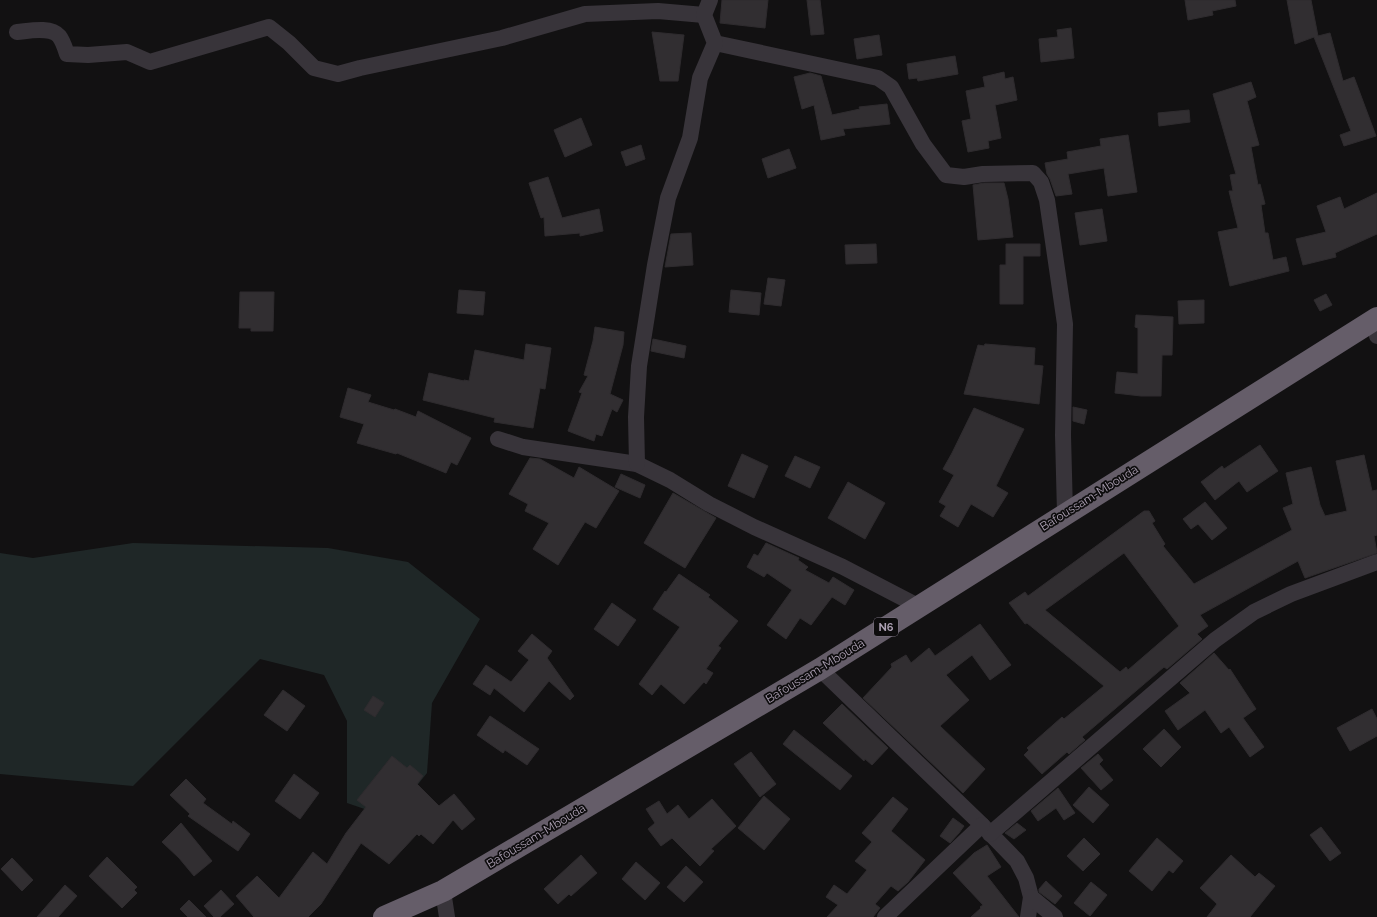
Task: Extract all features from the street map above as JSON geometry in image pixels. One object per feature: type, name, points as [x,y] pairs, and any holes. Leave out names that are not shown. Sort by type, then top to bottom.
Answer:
[{"type":"highway","name":"Bafoussam-Mbouda","points":[[384,917],[443,891],[820,669],[1065,513],[1376,324]]},
{"type":"street","points":[[17,32],[48,31],[58,35],[63,42],[67,54],[94,55],[127,52],[150,62],[269,27],[314,68],[338,74],[502,38],[585,14],[707,7],[715,43],[700,78],[690,138],[668,198],[655,265],[639,366],[636,417],[637,464]]},
{"type":"street","points":[[715,43],[878,78],[891,87],[923,144],[946,175],[964,177],[983,174],[1033,173],[1041,182],[1047,200],[1052,225],[1065,324],[1063,435],[1065,513]]},
{"type":"street","points":[[498,439],[523,447],[637,464],[670,480],[709,504],[754,527],[842,567],[918,606]]},
{"type":"street","points":[[885,917],[986,829],[1215,640],[1254,612],[1291,594],[1377,562]]},
{"type":"street","points":[[820,669],[986,829],[1017,861],[1026,878],[1031,896],[1028,917]]},
{"type":"street","points":[[443,891],[447,917]]},
{"type":"street","points":[[1031,896],[1055,917]]},
{"type":"shaded area","points":[[133,543],[328,548],[408,562],[480,619],[432,703],[427,773],[391,818],[347,803],[347,721],[324,675],[260,659],[133,786],[0,774],[0,553],[33,558]]},
{"type":"building","points":[[722,0],[768,0],[765,28],[720,23]]},
{"type":"building","points":[[807,0],[820,0],[824,34],[811,35]]},
{"type":"building","points":[[1185,0],[1235,0],[1236,6],[1212,11],[1213,15],[1188,20]]},
{"type":"building","points":[[1287,0],[1311,0],[1318,36],[1330,33],[1343,81],[1354,77],[1376,136],[1344,146],[1340,135],[1351,131],[1314,37],[1295,44]]},
{"type":"building","points":[[1071,28],[1074,58],[1041,62],[1039,39],[1058,37],[1057,30]]},
{"type":"building","points":[[652,32],[684,35],[678,81],[660,81]]},
{"type":"building","points":[[879,35],[882,55],[857,59],[854,39]]},
{"type":"building","points":[[955,56],[958,74],[918,81],[917,78],[909,79],[907,64]]},
{"type":"building","points":[[1004,72],[1005,79],[1013,77],[1017,100],[995,105],[1001,138],[988,141],[989,148],[968,152],[962,121],[971,119],[966,91],[985,87],[983,77]]},
{"type":"building","points":[[810,73],[821,76],[832,115],[860,109],[859,107],[887,104],[890,124],[843,129],[845,135],[821,140],[814,105],[802,109],[794,77]]},
{"type":"building","points":[[1251,82],[1256,97],[1247,101],[1259,145],[1251,147],[1258,185],[1260,184],[1265,204],[1261,205],[1265,233],[1268,233],[1273,260],[1286,257],[1289,271],[1230,286],[1218,232],[1238,228],[1229,191],[1233,191],[1230,175],[1236,174],[1213,94]]},
{"type":"building","points":[[1189,110],[1190,122],[1159,126],[1158,113]]},
{"type":"building","points":[[581,118],[592,145],[565,157],[554,130]]},
{"type":"building","points":[[1128,135],[1137,192],[1108,196],[1104,168],[1068,174],[1072,194],[1056,196],[1047,174],[1045,163],[1068,159],[1067,152],[1101,146],[1100,139]]},
{"type":"building","points":[[641,145],[645,159],[626,166],[621,152]]},
{"type":"building","points":[[789,149],[796,168],[768,178],[762,159]]},
{"type":"building","points":[[548,177],[562,218],[599,209],[603,231],[580,236],[580,233],[545,236],[544,217],[541,218],[529,183]]},
{"type":"building","points":[[984,183],[1004,183],[1008,199],[1013,237],[978,240],[973,185]]},
{"type":"building","points":[[1377,193],[1377,234],[1335,253],[1336,257],[1303,265],[1296,239],[1326,232],[1317,206],[1340,197],[1344,209]]},
{"type":"building","points":[[1102,209],[1107,241],[1080,245],[1075,213]]},
{"type":"building","points":[[691,233],[693,265],[665,267],[671,234]]},
{"type":"building","points":[[876,244],[877,263],[846,264],[845,245]]},
{"type":"building","points":[[1006,244],[1040,244],[1040,256],[1023,256],[1023,304],[1000,304],[1000,265],[1006,265]]},
{"type":"building","points":[[768,278],[785,280],[781,306],[764,304]]},
{"type":"building","points":[[459,290],[485,292],[483,315],[457,313]]},
{"type":"building","points":[[731,290],[761,293],[759,315],[729,312]]},
{"type":"building","points":[[240,292],[274,292],[273,331],[251,331],[251,328],[239,328]]},
{"type":"building","points":[[1326,294],[1332,305],[1320,311],[1314,300]]},
{"type":"building","points":[[1204,300],[1204,323],[1179,324],[1178,301]]},
{"type":"building","points":[[1136,315],[1173,317],[1172,355],[1162,355],[1161,396],[1141,396],[1115,393],[1117,372],[1138,374],[1138,328],[1135,327]]},
{"type":"building","points":[[595,327],[624,332],[623,345],[610,394],[623,400],[617,412],[612,409],[602,436],[596,434],[594,441],[568,431],[582,393],[579,392],[588,376],[584,375]]},
{"type":"building","points":[[653,339],[686,346],[684,358],[651,351]]},
{"type":"building","points":[[526,344],[551,348],[545,389],[540,388],[533,428],[494,422],[495,418],[423,400],[429,373],[469,381],[475,350],[524,360]]},
{"type":"building","points":[[985,344],[1035,348],[1034,365],[1043,366],[1039,404],[964,394],[978,345],[984,346]]},
{"type":"building","points":[[348,388],[371,395],[368,402],[394,410],[395,409],[416,417],[418,411],[471,438],[457,465],[451,462],[446,473],[397,453],[396,454],[357,443],[364,424],[340,417]]},
{"type":"building","points":[[1073,407],[1087,410],[1084,424],[1073,421]]},
{"type":"building","points":[[974,408],[1024,429],[996,486],[1008,493],[993,517],[971,504],[958,527],[940,516],[946,506],[939,502],[954,475],[943,469]]},
{"type":"building","points":[[1260,445],[1278,471],[1247,492],[1239,481],[1215,500],[1201,482],[1222,466],[1224,469]]},
{"type":"building","points":[[742,454],[768,466],[754,498],[728,486]]},
{"type":"building","points":[[1364,455],[1372,491],[1377,490],[1377,535],[1374,536],[1377,553],[1305,578],[1298,561],[1200,615],[1208,626],[1197,634],[1202,639],[1167,669],[1164,667],[1082,737],[1085,740],[1069,754],[1067,752],[1042,774],[1024,755],[1029,750],[1027,748],[1062,717],[1064,719],[1104,686],[1027,623],[1025,624],[1009,603],[1025,592],[1028,596],[1144,511],[1149,511],[1155,521],[1152,523],[1165,544],[1163,546],[1194,584],[1292,530],[1283,508],[1293,504],[1286,473],[1311,467],[1320,505],[1325,516],[1347,511],[1336,461]],"holes":[[[1124,553],[1179,626],[1128,670],[1126,667],[1120,672],[1045,610]]]},
{"type":"building","points":[[795,456],[820,467],[810,488],[785,476]]},
{"type":"building","points":[[530,458],[540,459],[574,478],[579,467],[619,491],[596,528],[585,522],[558,565],[533,549],[549,523],[525,511],[528,504],[509,494]]},
{"type":"building","points":[[621,474],[645,485],[640,498],[615,487]]},
{"type":"building","points":[[848,482],[885,503],[865,539],[828,518]]},
{"type":"building","points":[[673,493],[716,518],[685,568],[644,543]]},
{"type":"building","points":[[1205,502],[1227,528],[1212,540],[1198,524],[1191,529],[1183,519]]},
{"type":"building","points":[[766,543],[799,558],[798,560],[808,567],[805,570],[829,583],[833,577],[854,590],[845,605],[832,597],[811,625],[800,618],[786,639],[767,625],[792,590],[767,573],[764,577],[747,567],[754,554],[758,556]]},
{"type":"building","points":[[679,574],[710,595],[708,597],[738,621],[718,646],[721,648],[706,669],[713,673],[706,684],[704,682],[684,704],[661,684],[652,695],[639,684],[680,627],[653,609]]},
{"type":"building","points":[[612,603],[636,620],[618,646],[594,629]]},
{"type":"building","points":[[980,624],[1011,665],[990,680],[972,655],[946,675],[969,700],[940,726],[985,769],[963,793],[863,698],[892,667],[891,664],[906,655],[911,663],[929,648],[935,656]]},
{"type":"building","points":[[532,634],[552,651],[547,658],[574,696],[570,700],[549,681],[524,712],[494,688],[490,695],[473,684],[486,665],[511,682],[529,660],[518,651]]},
{"type":"building","points":[[1214,653],[1229,670],[1230,669],[1256,709],[1243,718],[1264,747],[1250,757],[1229,727],[1221,733],[1205,710],[1178,730],[1165,711],[1190,693],[1180,683]]},
{"type":"building","points":[[283,690],[305,706],[287,731],[264,715]]},
{"type":"building","points":[[373,696],[384,703],[375,717],[364,710]]},
{"type":"building","points":[[842,704],[888,748],[872,765],[865,759],[864,761],[823,723]]},
{"type":"building","points":[[1372,709],[1377,719],[1377,736],[1350,751],[1337,728]]},
{"type":"building","points":[[490,716],[539,749],[527,765],[505,750],[503,753],[477,735]]},
{"type":"building","points":[[1164,729],[1181,747],[1161,767],[1143,749]]},
{"type":"building","points":[[794,730],[852,776],[840,790],[783,744]]},
{"type":"building","points":[[751,752],[776,784],[760,797],[734,764]]},
{"type":"building","points":[[1098,754],[1103,760],[1099,764],[1113,780],[1101,790],[1081,768]]},
{"type":"building","points":[[392,756],[407,768],[410,765],[423,776],[417,784],[439,806],[454,794],[475,819],[462,830],[453,820],[433,844],[421,834],[419,836],[417,834],[389,864],[361,843],[321,904],[308,917],[254,917],[236,896],[257,876],[279,898],[313,852],[327,864],[346,833],[366,807],[357,800]]},
{"type":"building","points":[[294,774],[319,793],[300,819],[275,801]]},
{"type":"building","points":[[186,779],[206,799],[203,803],[232,824],[233,821],[250,834],[238,851],[188,816],[190,814],[170,795]]},
{"type":"building","points":[[1089,787],[1109,805],[1093,823],[1073,805]]},
{"type":"building","points":[[1058,788],[1075,813],[1064,820],[1056,808],[1038,821],[1031,811]]},
{"type":"building","points":[[764,796],[790,819],[764,850],[738,828]]},
{"type":"building","points":[[893,797],[908,809],[891,831],[925,860],[908,882],[898,891],[891,886],[875,904],[880,908],[873,917],[827,917],[838,905],[826,897],[834,885],[847,894],[867,870],[855,861],[872,842],[862,833]]},
{"type":"building","points":[[712,799],[736,826],[711,849],[714,851],[700,866],[672,838],[661,846],[648,829],[655,823],[646,809],[659,801],[667,814],[678,805],[689,819]]},
{"type":"building","points":[[953,818],[964,826],[950,843],[940,836]]},
{"type":"building","points":[[181,823],[212,861],[194,876],[179,858],[162,842]]},
{"type":"building","points":[[1017,823],[1026,830],[1014,839],[1005,833]]},
{"type":"building","points":[[1321,827],[1341,853],[1330,861],[1310,835]]},
{"type":"building","points":[[1084,838],[1100,854],[1083,871],[1067,856]]},
{"type":"building","points":[[1157,838],[1183,861],[1173,873],[1169,870],[1152,891],[1129,871]]},
{"type":"building","points":[[987,845],[1001,867],[987,876],[1019,917],[971,917],[983,905],[953,873],[974,853]]},
{"type":"building","points":[[581,855],[597,873],[571,896],[569,894],[558,904],[544,889]]},
{"type":"building","points":[[1231,855],[1255,877],[1259,873],[1275,886],[1250,917],[1207,917],[1217,904],[1200,888]]},
{"type":"building","points":[[107,857],[137,887],[134,890],[137,893],[122,908],[89,876]]},
{"type":"building","points":[[12,858],[33,880],[22,891],[1,869]]},
{"type":"building","points":[[636,862],[660,883],[645,900],[622,879]]},
{"type":"building","points":[[686,866],[703,882],[684,902],[667,887]]},
{"type":"building","points":[[1046,881],[1062,896],[1055,904],[1039,892],[1039,889]]},
{"type":"building","points":[[1091,882],[1107,895],[1090,916],[1074,903]]},
{"type":"building","points":[[65,885],[77,896],[58,917],[37,917]]},
{"type":"building","points":[[221,890],[234,904],[220,917],[214,917],[204,906]]},
{"type":"building","points":[[189,900],[206,917],[188,917],[180,909]]}]
